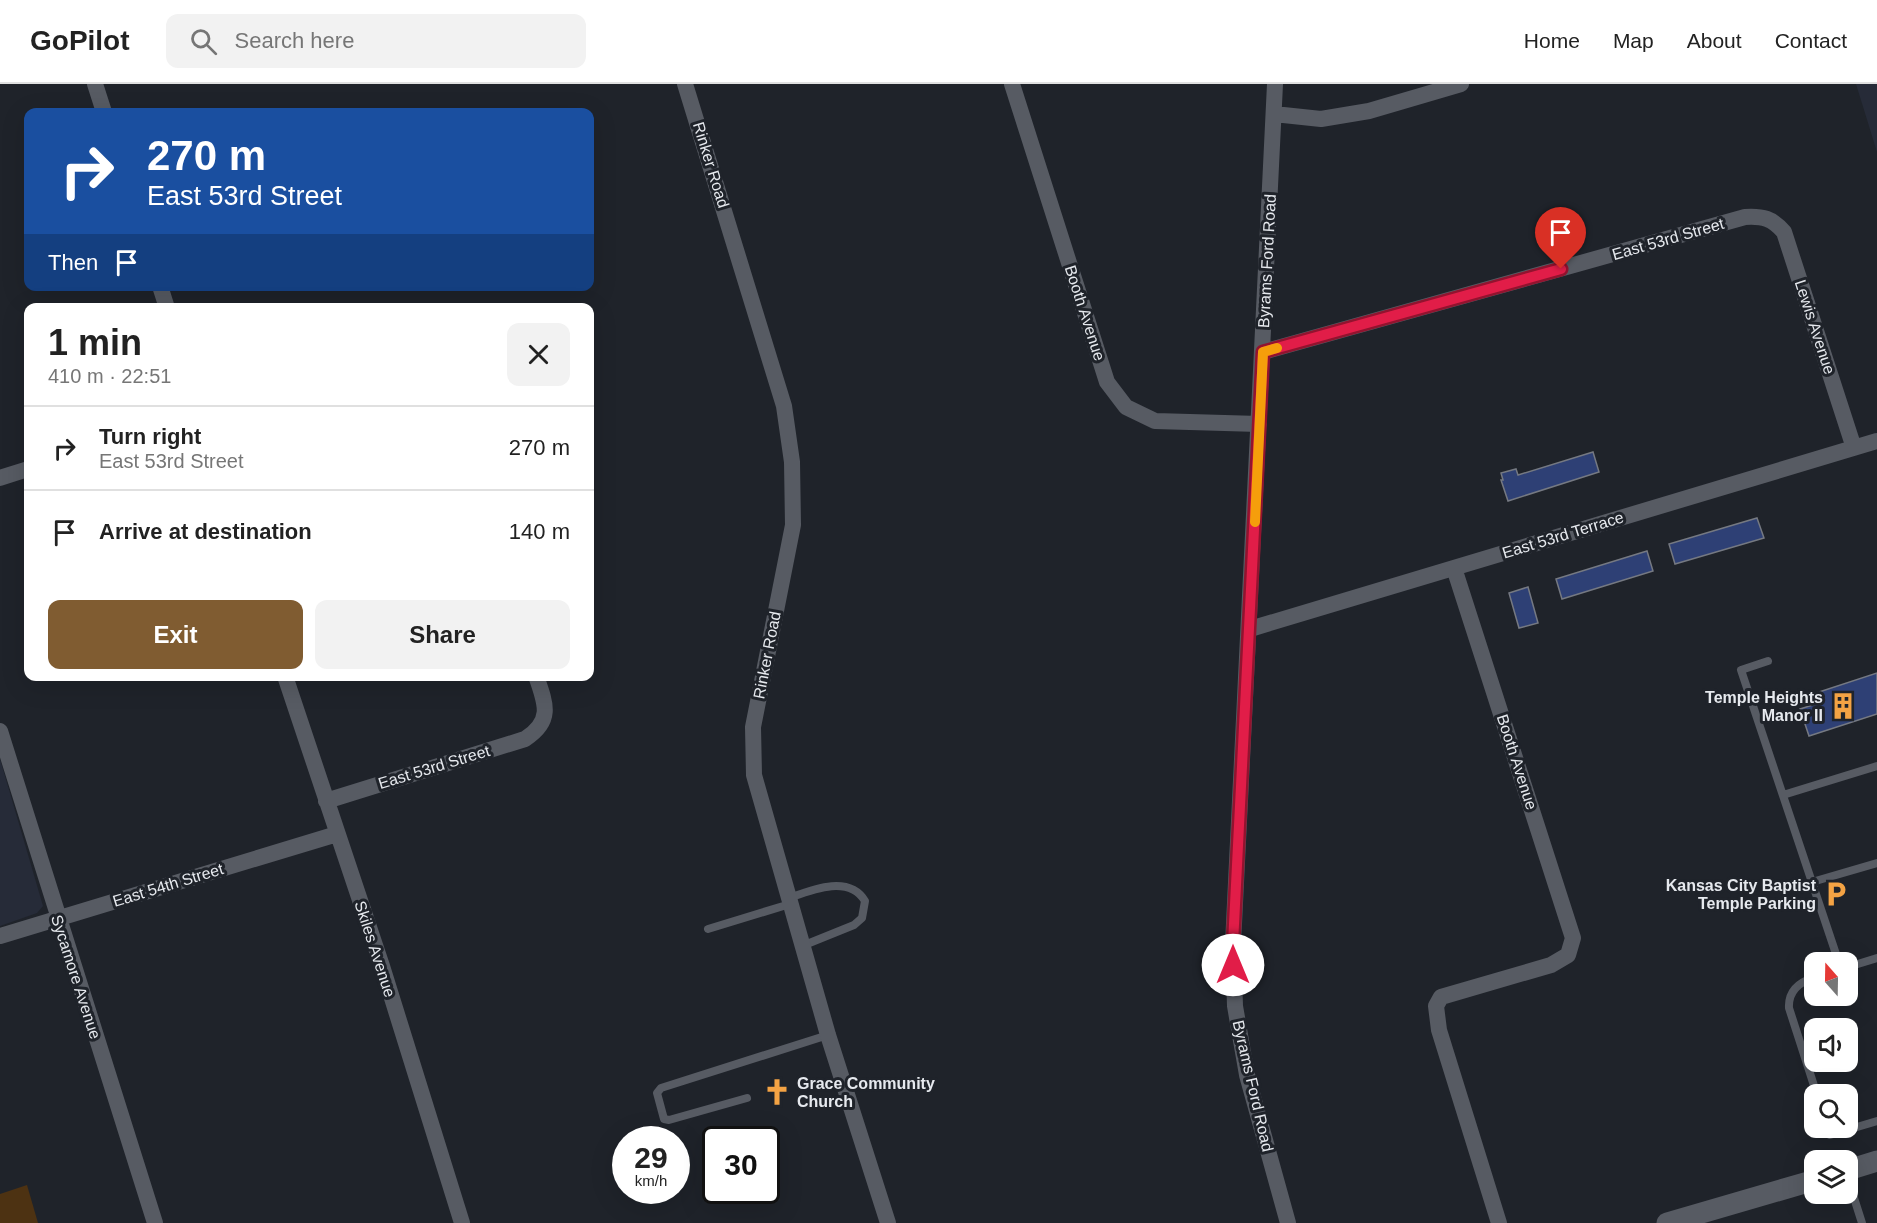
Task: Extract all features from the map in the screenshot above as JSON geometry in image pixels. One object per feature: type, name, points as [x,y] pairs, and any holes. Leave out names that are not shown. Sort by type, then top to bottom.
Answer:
[{"type":"street","points":[[95,84],[103,108]]},
{"type":"street","name":"Rinker Road","points":[[685,84],[784,406],[792,462],[793,525],[753,727],[754,775],[828,1035],[888,1223]]},
{"type":"street","name":"Booth Avenue","points":[[1012,84],[1107,382],[1126,407],[1155,421],[1259,424]]},
{"type":"street","name":"Byrams Ford Road","points":[[1275,84],[1233,944],[1235,1006],[1247,1075],[1288,1223]]},
{"type":"street","points":[[1274,114],[1322,119],[1369,111],[1461,84]]},
{"type":"street","name":"East 53rd Street","points":[[1263,352],[1745,217],[1762,216]]},
{"type":"street","name":"Lewis Avenue","points":[[1762,216],[1775,222],[1784,232],[1854,448]]},
{"type":"street","name":"East 53rd Terrace","points":[[1250,629],[1877,441]]},
{"type":"street","points":[[0,478],[24,470]]},
{"type":"street","name":"Booth Avenue","points":[[1454,568],[1573,938],[1568,956],[1551,965],[1441,997],[1436,1006],[1439,1030],[1499,1223]]},
{"type":"street","name":"Skiles Avenue","points":[[287,681],[382,966],[462,1223]]},
{"type":"street","name":"East 53rd Street","points":[[326,801],[525,739],[535,733],[543,723],[546,711],[537,681]]},
{"type":"street","name":"Sycamore Avenue","points":[[0,731],[154,1223]]},
{"type":"street","name":"East 54th Street","points":[[0,936],[337,834]]},
{"type":"street","points":[[1858,1167],[1877,1161]]},
{"type":"street","points":[[1667,1223],[1804,1183]]},
{"type":"lane","points":[[1768,661],[1741,670],[1835,952]]},
{"type":"lane","points":[[1783,795],[1877,766]]},
{"type":"lane","points":[[1812,882],[1877,863]]},
{"type":"lane","points":[[708,929],[789,901],[816,889],[844,886],[861,894],[865,900],[862,918],[854,925],[802,946]]},
{"type":"lane","points":[[1858,964],[1877,958]]},
{"type":"lane","points":[[1804,982],[1794,989],[1789,1008],[1813,1084]]},
{"type":"lane","points":[[747,1098],[669,1120],[664,1119],[657,1093],[661,1088],[828,1035]]},
{"type":"lane","points":[[1858,1127],[1877,1121]]},
{"type":"lane","points":[[1856,1204],[1862,1223]]},
{"type":"shaded area","points":[[1856,84],[1877,84],[1877,152]]},
{"type":"shaded area","points":[[0,759],[43,906],[37,913],[0,926]]},
{"type":"shaded area","points":[[27,1185],[38,1223],[0,1223],[0,1194]]},
{"type":"building","points":[[1593,452],[1599,472],[1508,501],[1501,473],[1516,469],[1518,475]]},
{"type":"building","points":[[1757,518],[1764,538],[1675,564],[1669,544]]},
{"type":"building","points":[[1647,551],[1653,571],[1562,599],[1556,579]]},
{"type":"building","points":[[1528,587],[1538,623],[1519,628],[1509,593]]},
{"type":"building","name":"Temple Heights Manor II","points":[[1877,673],[1877,714],[1809,736],[1800,709],[1819,703],[1816,693]]},
{"type":"slow traffic","points":[[1255,522],[1263,352],[1277,348]]},
{"type":"place","name":"Temple Heights Manor II","points":[[1843,706]]},
{"type":"place","name":"Kansas City Baptist Temple Parking","points":[[1836,894]]},
{"type":"place","name":"Grace Community Church","points":[[777,1092]]},
{"type":"route","points":[[1233,965],[1263,352],[1561,269]]}]
